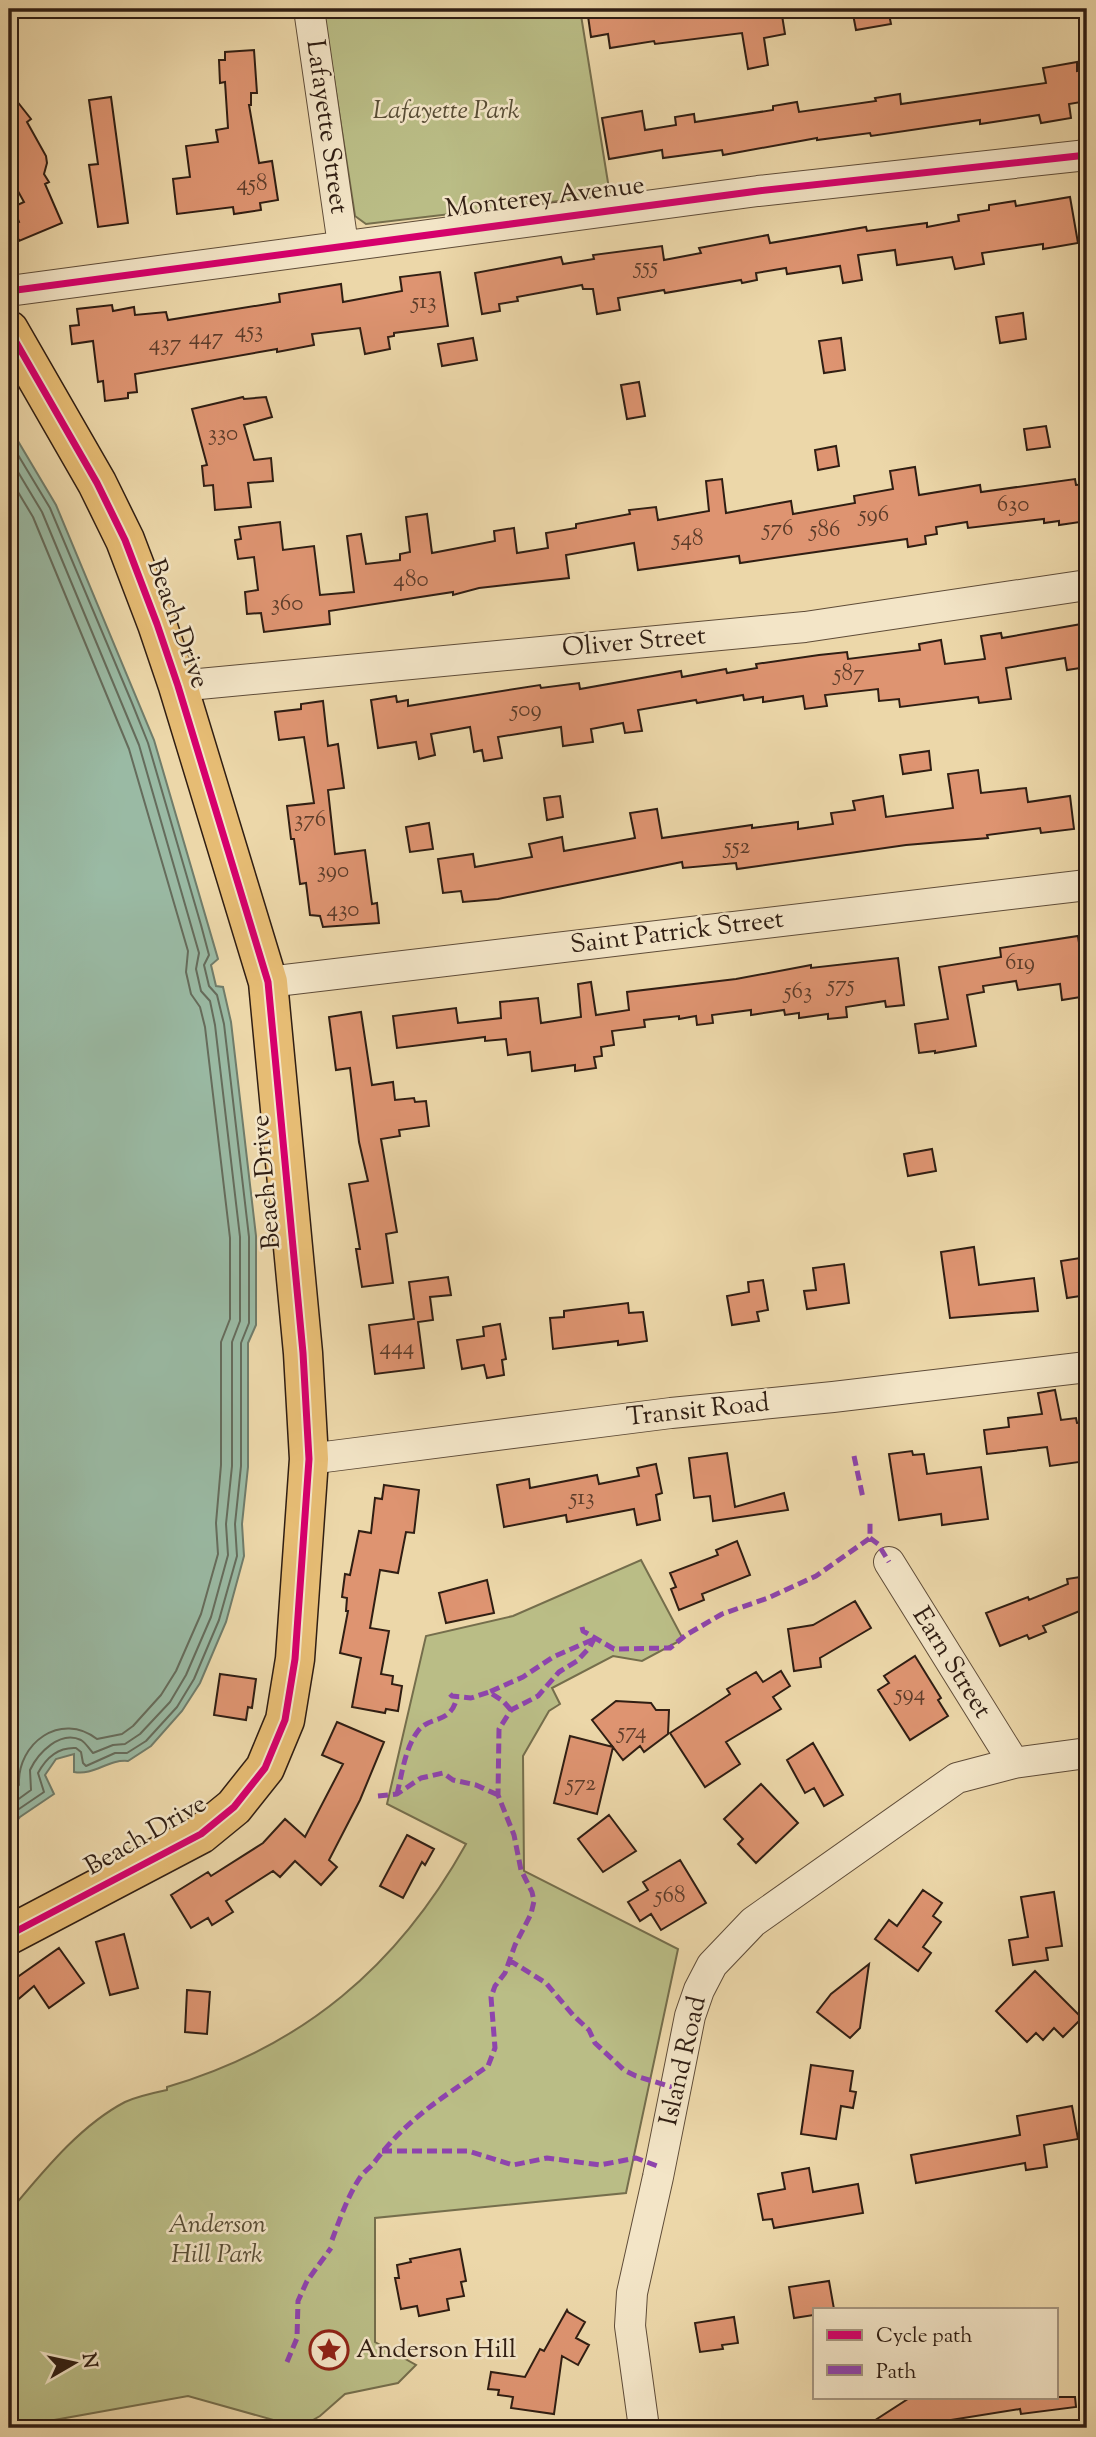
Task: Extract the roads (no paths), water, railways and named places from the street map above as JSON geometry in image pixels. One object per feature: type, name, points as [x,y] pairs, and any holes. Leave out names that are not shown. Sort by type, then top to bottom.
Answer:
[{"type":"main road","name":"Beach Drive","points":[[9,330],[97,483],[125,540],[178,686],[268,982],[302,1340],[309,1459],[295,1659],[285,1720],[265,1768],[234,1807],[201,1834],[9,1935]]},
{"type":"street","name":"Lafayette Street","points":[[309,9],[343,245]]},
{"type":"street","name":"Monterey Avenue","points":[[9,290],[758,191],[1087,155]]},
{"type":"street","name":"Oliver Street","points":[[178,686],[805,626],[1087,585]]},
{"type":"street","name":"Saint Patrick Street","points":[[268,982],[1087,885]]},
{"type":"street","name":"Transit Road","points":[[309,1459],[671,1412],[1087,1367]]},
{"type":"street","name":"Earn Street","points":[[889,1562],[1014,1763]]},
{"type":"street","name":"Island Road","points":[[645,2428],[630,2326],[632,2293],[690,2016],[712,1965],[753,1922],[957,1778],[1014,1763],[1087,1753]]},
{"type":"water","points":[[9,426],[56,505],[154,740],[218,959],[211,965],[216,986],[223,987],[231,1022],[256,1236],[256,1325],[248,1343],[248,1467],[242,1524],[244,1556],[226,1622],[200,1683],[182,1711],[151,1746],[128,1761],[114,1762],[81,1773],[74,1772],[74,1754],[56,1759],[45,1775],[54,1794],[20,1817],[9,1831]]},
{"type":"place","name":"Anderson Hill","points":[[329,2350]]},
{"type":"park label","name":"Lafayette Park","points":[[446,111]]},
{"type":"park label","name":"Anderson Hill Park","points":[[217,2240]]}]
